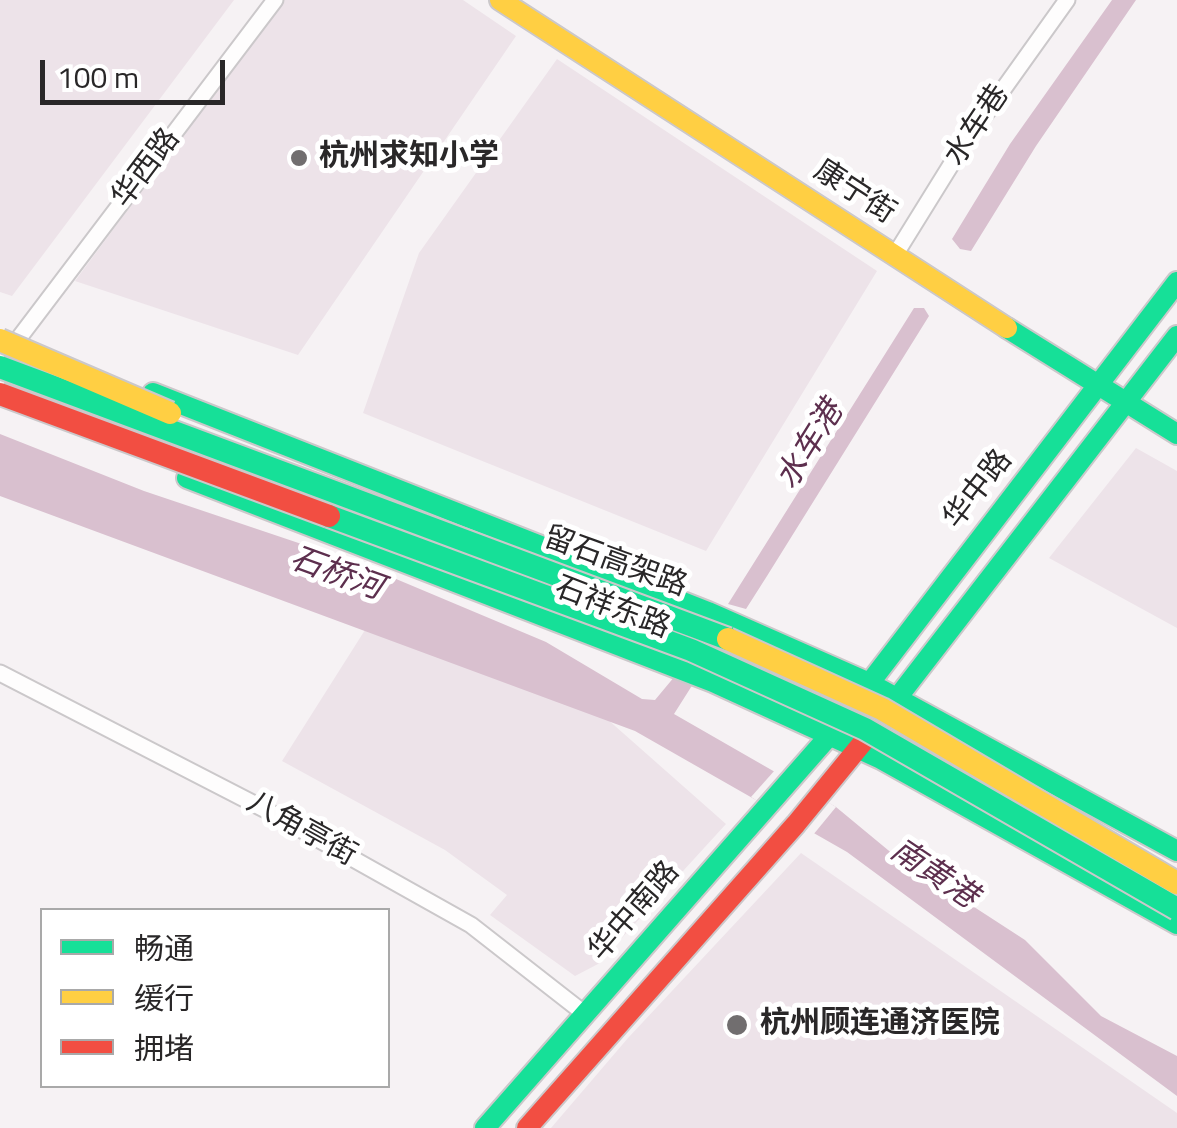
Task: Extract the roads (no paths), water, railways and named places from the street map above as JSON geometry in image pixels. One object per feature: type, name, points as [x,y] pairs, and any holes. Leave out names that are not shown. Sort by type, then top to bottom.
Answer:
[{"type":"main road","name":"康宁街","points":[[500,0],[1177,434]]},
{"type":"main road","name":"华中路","points":[[830,736],[1177,282]]},
{"type":"main road","points":[[0,368],[6,336]]},
{"type":"main road","points":[[0,402],[6,336]]},
{"type":"main road","points":[[6,336],[339,492]]},
{"type":"main road","name":"石祥东路","points":[[6,336],[708,612],[869,683],[1177,850]]},
{"type":"main road","points":[[858,748],[1177,336]]},
{"type":"main road","name":"留石高架路","points":[[0,368],[700,626],[882,709],[1177,883]]},
{"type":"main road","name":"石祥东路","points":[[0,402],[672,664],[858,748],[1177,924]]},
{"type":"main road","name":"留石高架路","points":[[0,402],[691,650],[866,729],[1177,909]]},
{"type":"main road","name":"华中南路","points":[[485,1128],[830,736]]},
{"type":"main road","name":"华中南路","points":[[527,1128],[796,824],[858,748]]},
{"type":"street","name":"华西路","points":[[6,336],[275,0]]},
{"type":"street","name":"水车巷","points":[[895,255],[962,146],[1067,0]]},
{"type":"street","name":"八角亭街","points":[[0,673],[266,810],[472,925],[585,1014]]},
{"type":"water","points":[[1112,0],[1136,0],[1036,146],[971,251],[960,249],[952,239],[1010,144]]},
{"type":"water","points":[[914,308],[924,308],[929,316],[767,576],[746,609],[728,604]]},
{"type":"water","name":"石桥河","points":[[0,434],[144,491],[358,563],[546,642],[642,699],[655,700],[675,676],[693,684],[674,714],[836,807],[894,855],[1025,940],[1101,1016],[1177,1056],[1177,1096],[847,852],[635,731],[0,496]]},
{"type":"place","name":"杭州求知小学","points":[[299,158]]},
{"type":"place","name":"杭州顾连通济医院","points":[[737,1025]]},
{"type":"water label","name":"水车港","points":[[811,446]]},
{"type":"water label","name":"南黄港","points":[[933,875]]}]
